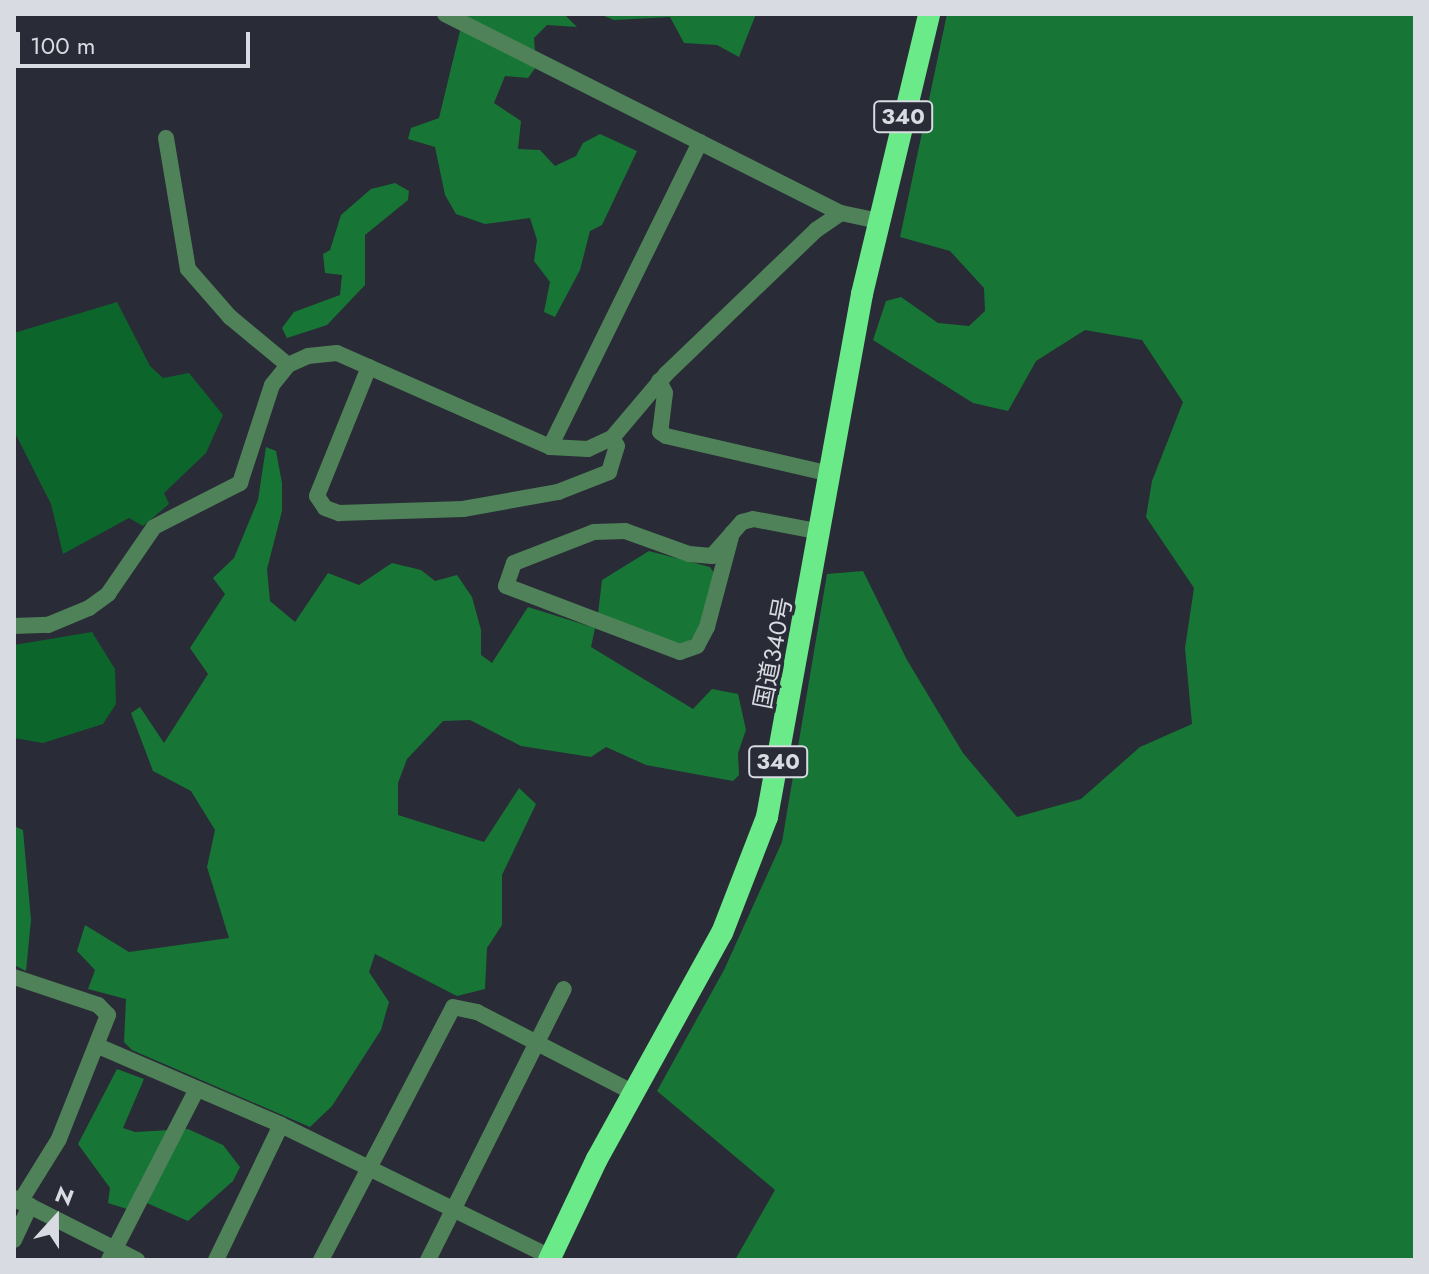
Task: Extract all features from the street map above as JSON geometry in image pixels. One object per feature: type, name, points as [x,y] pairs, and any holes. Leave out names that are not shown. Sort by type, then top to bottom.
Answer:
[{"type":"highway","name":"国道340号","points":[[550,1258],[634,1093],[722,933],[756,852],[821,532],[878,221],[929,14]]},
{"type":"street","points":[[445,14],[841,213],[878,221]]},
{"type":"street","points":[[166,138],[188,269],[230,317],[288,365]]},
{"type":"street","points":[[550,447],[700,142]]},
{"type":"street","points":[[14,626],[48,625],[89,608],[108,594],[154,527],[240,483],[272,385],[288,365],[308,356],[337,353],[550,447],[588,449],[612,438],[659,381],[816,230],[841,213]]},
{"type":"street","points":[[369,367],[317,496],[325,508],[339,513],[463,509],[558,492],[609,472],[617,446],[612,438]]},
{"type":"street","points":[[659,381],[665,393],[660,432],[666,436],[831,474]]},
{"type":"street","points":[[732,533],[707,627],[697,646],[680,652],[506,586],[514,563],[594,532],[625,531],[689,554],[712,556],[732,533],[742,522],[753,519],[821,532]]},
{"type":"street","points":[[14,977],[98,1005],[108,1015],[59,1139],[21,1202],[14,1240]]},
{"type":"street","points":[[428,1260],[564,989]]},
{"type":"street","points":[[321,1260],[447,1011],[464,1007],[634,1093]]},
{"type":"street","points":[[98,1046],[281,1125],[453,1213],[550,1258]]},
{"type":"street","points":[[112,1254],[197,1089]]},
{"type":"street","points":[[216,1260],[281,1125]]},
{"type":"street","points":[[21,1202],[112,1254],[137,1260]]},
{"type":"green space","points":[[454,14],[564,14],[577,27],[547,25],[534,38],[536,67],[528,78],[505,76],[494,103],[521,121],[518,149],[540,150],[555,166],[576,156],[583,143],[600,134],[637,151],[602,225],[590,231],[580,270],[555,317],[544,312],[550,282],[534,261],[537,240],[530,218],[485,224],[456,214],[445,195],[435,147],[408,139],[411,128],[439,118],[460,31]]},
{"type":"green space","points":[[599,14],[756,14],[739,57],[717,45],[684,43],[670,17],[614,20]]},
{"type":"green space","points":[[947,14],[1415,14],[1415,1260],[735,1260],[775,1190],[657,1091],[724,970],[782,842],[827,574],[863,571],[907,660],[963,753],[1017,817],[1081,799],[1140,747],[1192,724],[1185,648],[1194,588],[1146,517],[1152,481],[1183,402],[1142,340],[1085,330],[1036,361],[1008,411],[973,403],[873,340],[886,301],[901,297],[938,323],[969,326],[985,311],[984,288],[950,251],[900,237]]},
{"type":"green space","points":[[395,183],[409,191],[408,200],[365,235],[365,285],[327,325],[287,338],[282,328],[294,312],[340,295],[342,275],[325,273],[323,254],[330,250],[341,215],[371,189]]},
{"type":"green space","points":[[117,302],[150,366],[163,378],[189,373],[223,415],[206,453],[164,493],[169,504],[143,526],[129,518],[63,554],[51,504],[14,431],[14,333]]},
{"type":"green space","points":[[266,447],[276,451],[282,483],[282,511],[267,569],[270,601],[295,622],[328,573],[359,585],[392,563],[421,570],[435,581],[457,575],[472,597],[481,630],[481,655],[492,663],[528,607],[595,628],[591,647],[693,709],[712,689],[738,694],[746,730],[738,753],[739,775],[733,781],[646,765],[606,747],[591,757],[521,746],[470,720],[443,721],[407,759],[398,783],[398,815],[484,842],[519,788],[536,804],[502,875],[502,925],[487,948],[485,989],[457,996],[375,954],[369,972],[389,1002],[381,1030],[332,1106],[310,1127],[132,1050],[124,1042],[126,999],[88,989],[95,970],[77,951],[85,925],[129,952],[229,938],[207,867],[215,830],[191,791],[153,771],[131,713],[140,707],[164,743],[208,674],[190,648],[225,594],[213,578],[234,558],[258,500]]},
{"type":"green space","points":[[649,551],[710,567],[714,573],[700,626],[689,642],[675,644],[598,614],[602,580]]},
{"type":"green space","points":[[92,632],[115,669],[116,704],[103,724],[43,743],[14,738],[14,645]]},
{"type":"green space","points":[[14,826],[23,830],[31,920],[26,971],[14,965]]},
{"type":"green space","points":[[117,1069],[144,1079],[123,1128],[135,1132],[188,1129],[223,1145],[240,1167],[233,1181],[188,1221],[133,1197],[127,1209],[108,1203],[110,1188],[78,1144]]}]
